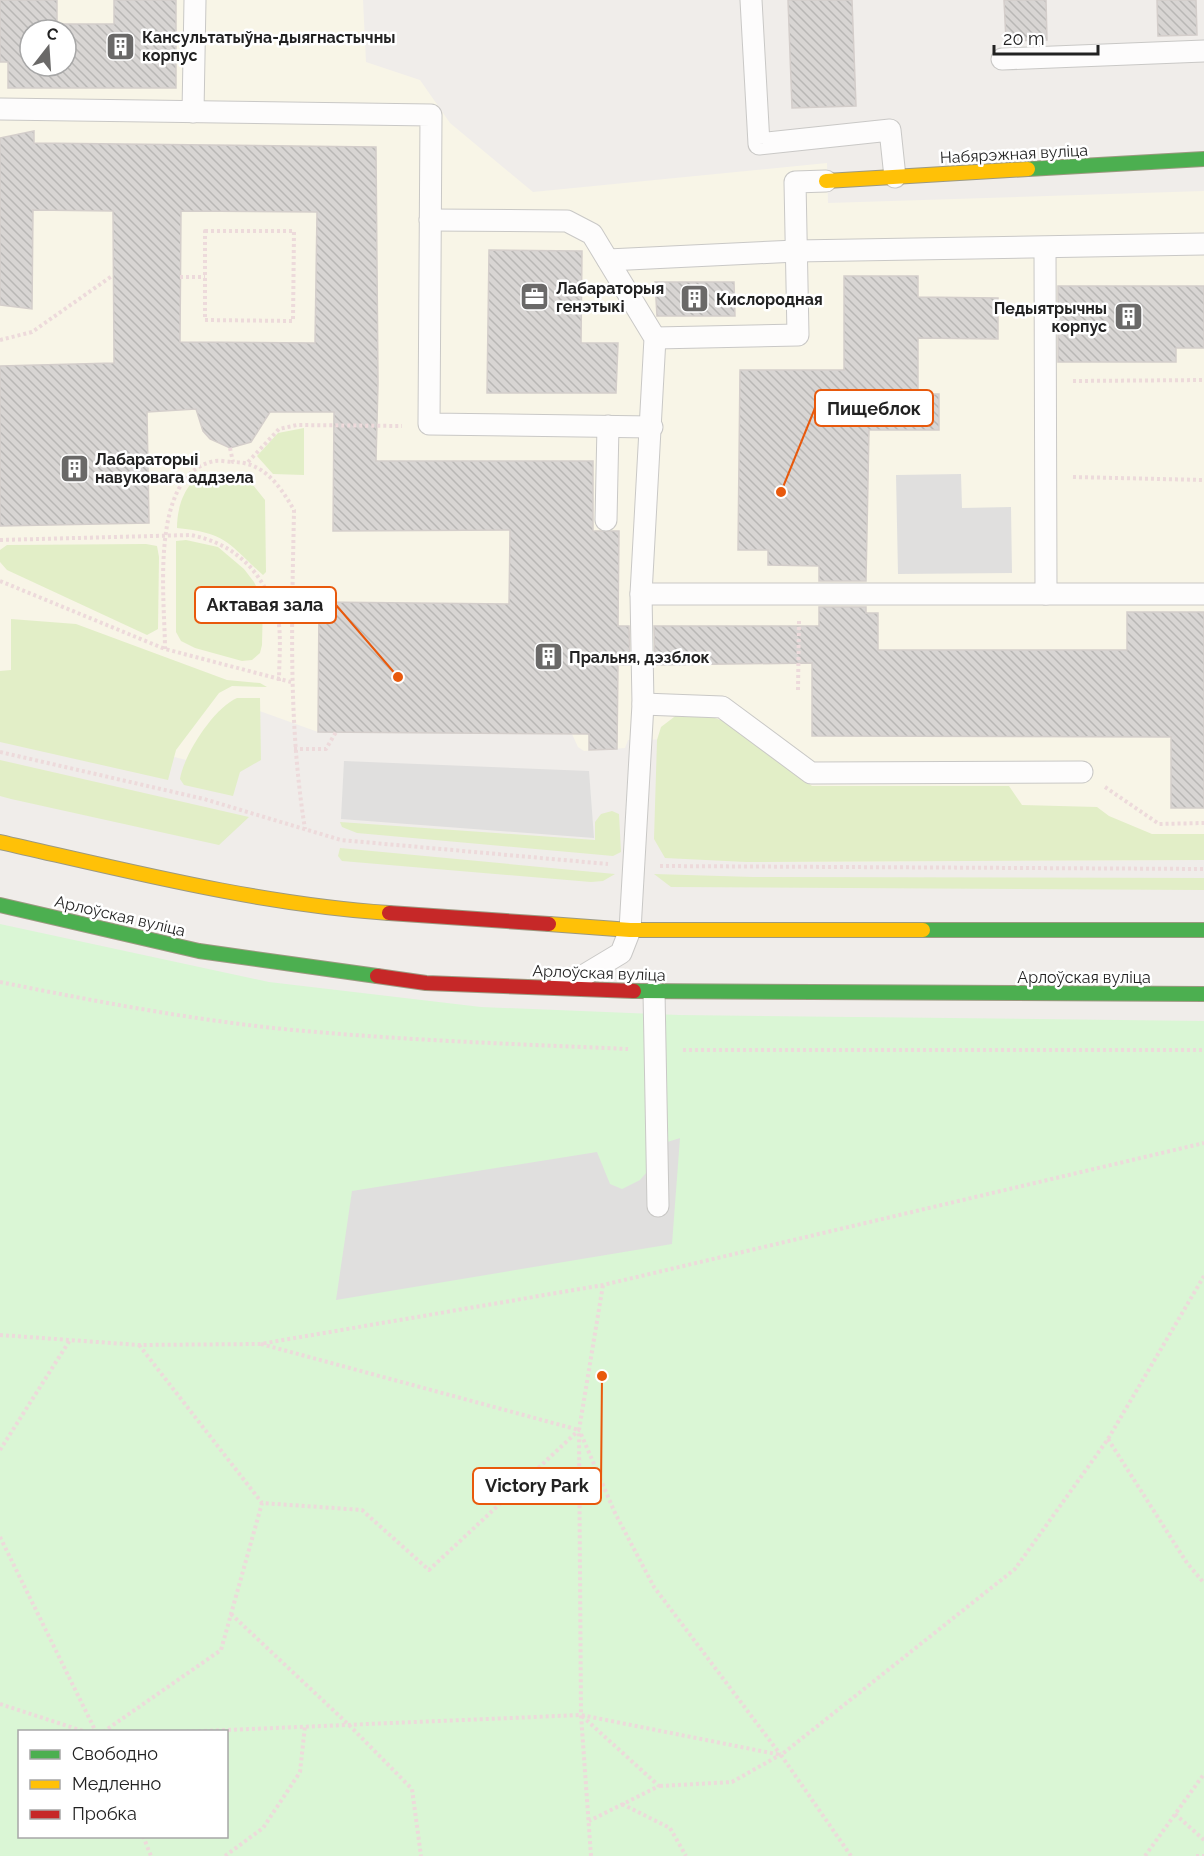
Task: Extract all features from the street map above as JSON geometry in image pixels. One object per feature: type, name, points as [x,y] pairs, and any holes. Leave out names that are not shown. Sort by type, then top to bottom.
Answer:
[{"type":"main road","name":"Набярэжная вуліца","points":[[826,181],[1204,159]]},
{"type":"main road","points":[[0,842],[192,886],[334,909],[630,930],[1204,930]]},
{"type":"main road","name":"Арлоўская вуліца","points":[[0,905],[200,951],[426,983],[654,992],[1204,994]]},
{"type":"lane","points":[[193,112],[195,0]]},
{"type":"lane","points":[[751,0],[759,144],[890,130],[895,177]]},
{"type":"lane","points":[[1002,59],[1204,51]]},
{"type":"lane","points":[[0,110],[431,115],[429,424],[652,427]]},
{"type":"lane","points":[[655,338],[798,335],[795,182],[826,181]]},
{"type":"lane","points":[[430,219],[567,221],[592,234],[655,338],[652,427],[641,594],[643,704],[630,930],[621,952],[601,965],[581,977],[537,988]]},
{"type":"lane","points":[[608,260],[796,251],[1045,249],[1204,244]]},
{"type":"lane","points":[[1045,249],[1046,594]]},
{"type":"lane","points":[[606,520],[609,426]]},
{"type":"lane","points":[[641,594],[1204,594]]},
{"type":"lane","points":[[643,704],[722,707],[811,773],[1082,772]]},
{"type":"lane","points":[[654,992],[658,1206]]},
{"type":"path","points":[[205,231],[294,231],[293,321],[205,320],[205,277],[205,231]]},
{"type":"path","points":[[0,340],[32,332],[112,276]]},
{"type":"path","points":[[180,277],[205,277]]},
{"type":"path","points":[[1072,393],[1073,381],[1204,380]]},
{"type":"path","points":[[248,462],[279,429],[297,425],[413,426]]},
{"type":"path","points":[[230,448],[233,462]]},
{"type":"path","points":[[165,649],[164,535],[173,501],[183,481],[195,470],[215,460],[248,462],[268,474],[282,490],[294,510],[291,682],[294,749],[305,829]]},
{"type":"path","points":[[1072,465],[1072,488]]},
{"type":"path","points":[[1072,477],[1204,480]]},
{"type":"path","points":[[0,540],[191,535],[210,539],[232,549],[250,565],[267,591],[279,623],[279,681]]},
{"type":"path","points":[[0,581],[165,649],[279,681],[291,682]]},
{"type":"path","points":[[294,749],[326,749],[336,732]]},
{"type":"path","points":[[0,752],[204,799],[341,840],[635,866],[1204,869]]},
{"type":"path","points":[[1082,772],[1159,824],[1204,823]]},
{"type":"path","points":[[0,982],[149,1012],[283,1029],[434,1041],[655,1050],[1204,1050]]},
{"type":"path","points":[[0,1335],[140,1345],[260,1344],[603,1284],[1204,1143]]},
{"type":"path","points":[[589,1821],[659,1785],[732,1782],[781,1755],[1015,1569],[1108,1440],[1204,1276]]},
{"type":"path","points":[[591,1856],[581,1715],[579,1430],[603,1284]]},
{"type":"path","points":[[0,1450],[70,1340]]},
{"type":"path","points":[[260,1344],[579,1430]]},
{"type":"path","points":[[140,1345],[262,1503],[362,1510],[429,1570],[579,1430]]},
{"type":"path","points":[[579,1430],[615,1513],[654,1587],[781,1755],[851,1856]]},
{"type":"path","points":[[1108,1440],[1187,1563],[1204,1583]]},
{"type":"path","points":[[104,1730],[221,1650],[262,1503]]},
{"type":"path","points":[[0,1537],[96,1730]]},
{"type":"path","points":[[231,1614],[349,1725],[412,1789],[421,1856]]},
{"type":"path","points":[[0,1704],[83,1730]]},
{"type":"path","points":[[205,1730],[581,1715],[781,1755]]},
{"type":"path","points":[[581,1715],[659,1785]]},
{"type":"path","points":[[225,1856],[263,1828],[300,1772],[304,1726]]},
{"type":"path","points":[[1145,1856],[1204,1774]]},
{"type":"path","points":[[622,1804],[670,1828],[686,1856]]},
{"type":"path","points":[[1175,1814],[1204,1840]]},
{"type":"path","points":[[144,1838],[152,1856]]},
{"type":"path","points":[[1196,1856],[1204,1856]]},
{"type":"shaded area","points":[[0,0],[363,0],[366,62],[420,80],[450,123],[533,192],[827,163],[828,203],[1204,191],[1204,860],[746,862],[689,739],[628,740],[625,748],[584,751],[578,747],[572,734],[318,732],[246,706],[202,764],[0,713]]},
{"type":"shaded area","points":[[961,474],[962,508],[1011,507],[1012,573],[898,574],[896,475]]},
{"type":"shaded area","points":[[344,761],[589,771],[594,838],[341,819]]},
{"type":"shaded area","points":[[680,1138],[672,1244],[336,1300],[352,1191],[597,1152],[610,1184],[622,1189],[640,1180],[646,1173],[658,1145]]},
{"type":"green space","points":[[304,428],[304,475],[273,474],[257,456],[278,433]]},
{"type":"green space","points":[[209,472],[249,480],[265,500],[266,572],[263,575],[234,548],[217,537],[177,528],[184,494],[194,480]]},
{"type":"green space","points":[[186,540],[218,547],[244,569],[254,582],[263,600],[262,645],[260,653],[252,660],[242,661],[195,648],[181,641],[176,632],[176,541]]},
{"type":"green space","points":[[146,544],[157,546],[159,557],[158,629],[147,635],[7,570],[0,562],[0,550],[7,545]]},
{"type":"green space","points":[[11,619],[76,624],[227,680],[260,683],[267,687],[232,686],[219,693],[176,750],[168,780],[0,742],[0,671],[11,670]]},
{"type":"green space","points":[[237,698],[260,698],[261,760],[240,772],[233,796],[184,785],[180,779],[183,769],[201,733],[219,711]]},
{"type":"green space","points":[[678,714],[708,716],[727,722],[812,786],[1009,786],[1022,805],[1097,807],[1109,816],[1152,834],[1204,834],[1204,860],[746,862],[665,858],[654,839],[657,740],[661,727]]},
{"type":"green space","points":[[0,760],[249,817],[219,845],[11,799],[0,796]]},
{"type":"green space","points":[[612,811],[619,814],[621,852],[613,856],[357,833],[342,827],[340,822],[595,840],[595,822],[601,814]]},
{"type":"green space","points":[[340,848],[615,874],[603,881],[591,882],[342,861],[338,856]]},
{"type":"green space","points":[[654,874],[753,877],[1204,878],[1204,890],[671,887]]},
{"type":"green space","points":[[0,924],[269,982],[481,1007],[679,1015],[1204,1021],[1204,1856],[0,1856]]},
{"type":"building","name":"Кансультатыўна-дыягнастычны корпус","points":[[0,0],[57,0],[57,18],[18,18],[18,78],[78,78],[78,24],[114,24],[114,0],[176,0],[176,88],[8,88],[8,62],[0,62]]},
{"type":"building","points":[[788,0],[852,0],[856,106],[792,108]]},
{"type":"building","points":[[1004,0],[1046,0],[1047,40],[1006,41]]},
{"type":"building","points":[[1157,0],[1196,0],[1197,35],[1158,36]]},
{"type":"building","points":[[34,131],[34,143],[376,147],[378,383],[376,461],[593,461],[593,531],[619,531],[618,626],[629,626],[630,665],[618,665],[617,749],[589,750],[589,734],[318,732],[319,602],[509,604],[510,530],[333,531],[334,412],[270,412],[251,442],[230,448],[210,439],[203,431],[196,409],[147,412],[149,523],[0,526],[0,366],[114,363],[113,211],[33,210],[32,309],[0,305],[0,138]],"holes":[[[181,211],[317,212],[315,343],[180,342]]]},
{"type":"building","name":"Лабараторыя генэтыкі","points":[[489,250],[582,251],[581,343],[618,343],[616,393],[487,393]]},
{"type":"building","points":[[844,276],[918,276],[918,297],[998,298],[998,339],[918,338],[918,394],[939,394],[939,430],[869,430],[866,581],[819,581],[819,566],[768,565],[768,550],[738,550],[740,370],[844,370]]},
{"type":"building","name":"Кислородная","points":[[655,282],[734,282],[735,316],[657,316]]},
{"type":"building","name":"Педыятрычны корпус","points":[[1058,286],[1204,286],[1204,348],[1176,348],[1176,362],[1058,362]]},
{"type":"building","points":[[819,607],[866,607],[866,613],[878,613],[878,650],[1127,650],[1127,612],[1204,612],[1204,808],[1171,808],[1171,737],[812,736],[812,663],[655,665],[654,626],[819,626]]},
{"type":"traffic: fast","points":[[1028,169],[1204,159]]},
{"type":"traffic: fast","points":[[0,905],[199,951],[377,976]]},
{"type":"traffic: fast","points":[[923,930],[1204,930]]},
{"type":"traffic: fast","points":[[634,991],[1204,994]]},
{"type":"traffic: slow","points":[[826,181],[1028,169]]},
{"type":"traffic: slow","points":[[0,842],[145,875],[242,894],[340,909],[389,913]]},
{"type":"traffic: slow","points":[[549,924],[630,930],[923,930]]},
{"type":"traffic: jam","points":[[389,913],[549,924]]},
{"type":"traffic: jam","points":[[377,976],[426,983],[634,991]]},
{"type":"place","name":"Кансультатыўна-дыягнастычны корпус","points":[[121,46]]},
{"type":"place","name":"Лабараторыя генэтыкі","points":[[535,297]]},
{"type":"place","name":"Кислородная","points":[[695,299]]},
{"type":"place","name":"Педыятрычны корпус","points":[[1128,317]]},
{"type":"place","name":"Лабараторыі навуковага аддзела","points":[[74,468]]},
{"type":"place","name":"Пищеблок","points":[[781,492]]},
{"type":"place","name":"Пральня, дэзблок","points":[[548,657]]},
{"type":"place","name":"Актавая зала","points":[[398,677]]},
{"type":"place","name":"Victory Park","points":[[602,1376]]}]
